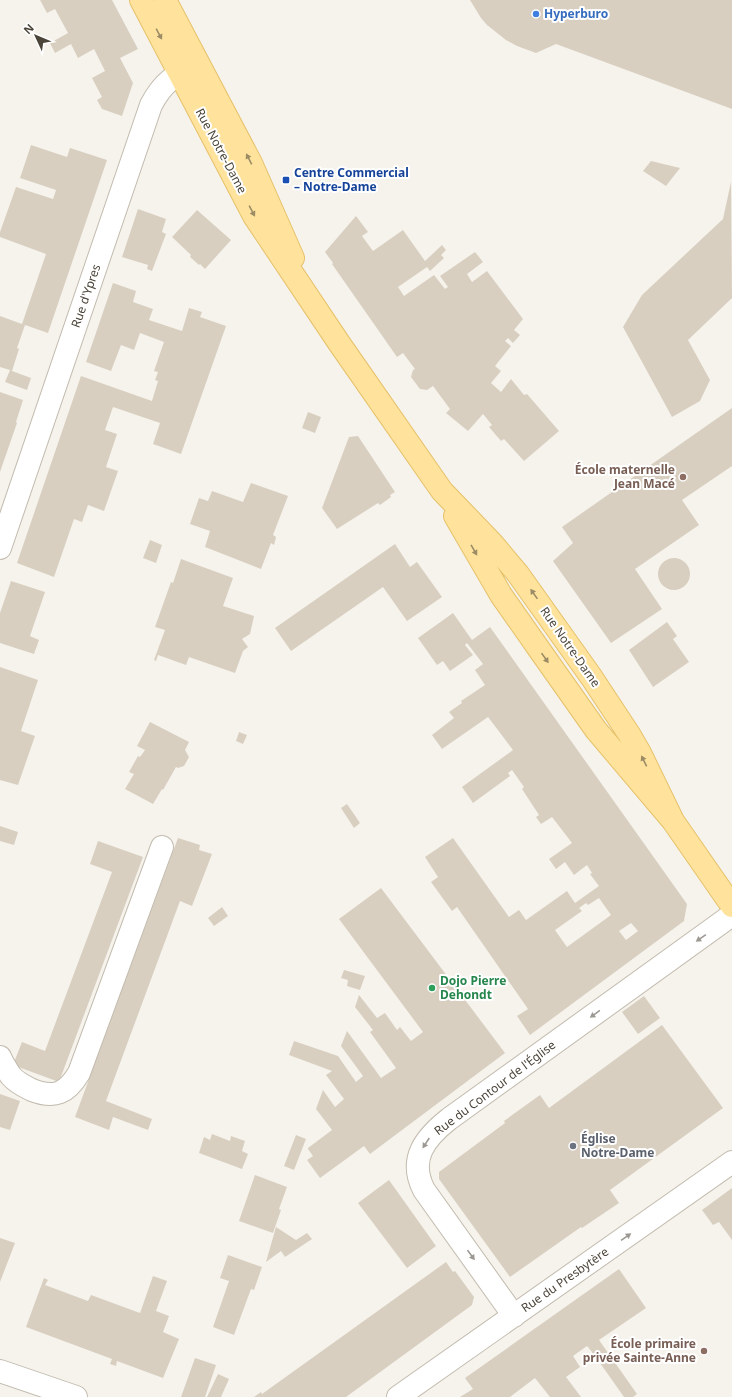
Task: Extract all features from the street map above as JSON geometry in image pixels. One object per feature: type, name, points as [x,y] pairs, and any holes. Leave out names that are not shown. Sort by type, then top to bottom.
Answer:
[{"type":"main road","name":"Rue Notre-Dame","points":[[141,0],[254,216],[442,491],[473,548],[514,613],[596,730],[673,821],[732,906]]},
{"type":"main road","name":"Rue Notre-Dame","points":[[165,0],[261,182],[310,298]]},
{"type":"street","name":"Rue d'Ypres","points":[[0,548],[151,105],[166,83],[180,73],[199,63]]},
{"type":"street","points":[[0,1057],[9,1073],[18,1082],[39,1093],[48,1095],[58,1094],[73,1082],[79,1073],[162,847]]},
{"type":"street","name":"Rue du Contour de l'Église","points":[[514,1316],[424,1190],[419,1180],[417,1170],[420,1153],[425,1143],[440,1126],[449,1119],[732,915]]},
{"type":"street","name":"Rue du Presbytère","points":[[398,1397],[732,1162]]},
{"type":"street","points":[[0,1371],[76,1397]]},
{"type":"building","points":[[40,0],[112,0],[138,49],[120,58],[133,83],[122,116],[102,109],[97,100],[102,97],[92,78],[105,71],[94,49],[78,58],[71,44],[55,53],[50,43],[68,33],[55,9],[47,13]]},
{"type":"building","points":[[470,0],[732,0],[732,109],[556,44],[536,53],[517,46],[506,40],[487,25]]},
{"type":"building","points":[[31,145],[67,157],[70,148],[107,160],[48,333],[25,325],[17,348],[19,349],[12,371],[31,378],[27,390],[5,382],[10,370],[0,367],[0,316],[22,324],[46,254],[0,237],[0,232],[16,187],[53,199],[56,190],[20,178]]},
{"type":"building","points":[[651,161],[680,168],[666,186],[643,171]]},
{"type":"building","points":[[731,182],[732,298],[688,340],[710,380],[700,401],[672,417],[623,327],[642,295],[723,219]]},
{"type":"building","points":[[138,209],[166,219],[162,232],[166,234],[152,271],[147,269],[148,265],[122,257]]},
{"type":"building","points":[[197,210],[231,240],[205,269],[190,257],[191,255],[172,237]]},
{"type":"building","points":[[356,216],[368,232],[362,236],[373,251],[403,230],[425,261],[442,245],[446,250],[441,255],[444,258],[430,271],[427,267],[398,287],[404,296],[434,275],[445,289],[448,287],[440,276],[475,252],[483,262],[467,274],[472,282],[487,271],[523,319],[514,330],[520,335],[513,343],[508,338],[505,341],[511,346],[495,366],[501,371],[491,383],[501,392],[511,379],[524,395],[527,394],[559,431],[524,461],[504,439],[501,441],[489,427],[492,425],[483,414],[468,431],[446,413],[450,409],[433,386],[427,390],[420,389],[411,377],[413,370],[415,369],[403,353],[397,357],[332,264],[333,263],[325,252]]},
{"type":"building","points":[[113,283],[136,291],[133,302],[153,309],[149,320],[182,331],[189,308],[202,312],[200,317],[226,326],[181,454],[153,444],[160,423],[113,407],[105,430],[117,434],[106,467],[118,471],[104,511],[88,505],[82,522],[74,519],[54,577],[17,563],[81,376],[152,401],[158,381],[155,380],[158,372],[154,371],[164,342],[140,333],[134,350],[121,345],[111,371],[86,362]]},
{"type":"building","points":[[0,392],[23,400],[16,422],[17,423],[0,472]]},
{"type":"building","name":"École maternelle Jean Macé","points":[[732,408],[732,466],[682,500],[699,525],[635,569],[662,609],[611,643],[553,561],[573,543],[562,527]]},
{"type":"building","points":[[308,412],[321,417],[315,433],[302,428]]},
{"type":"building","points":[[358,436],[395,492],[380,505],[378,503],[337,529],[322,508],[349,437]]},
{"type":"building","points":[[251,483],[288,496],[273,535],[276,537],[274,545],[271,543],[261,569],[205,547],[210,531],[190,524],[199,498],[208,501],[212,491],[243,502]]},
{"type":"building","points":[[150,540],[162,545],[156,563],[143,558]]},
{"type":"building","points":[[395,544],[410,567],[417,562],[442,597],[407,621],[383,587],[291,651],[275,628]]},
{"type":"building","points":[[671,558],[677,558],[687,565],[690,574],[689,580],[683,587],[677,590],[671,590],[661,583],[658,577],[658,571],[665,561]]},
{"type":"building","points":[[181,559],[233,578],[223,606],[254,616],[250,634],[242,639],[248,647],[243,651],[235,673],[189,657],[186,665],[158,655],[156,661],[154,660],[165,630],[155,627]]},
{"type":"building","points":[[11,581],[45,592],[30,636],[39,640],[34,654],[0,643],[0,613]]},
{"type":"building","points":[[453,613],[472,640],[490,627],[687,904],[684,921],[530,1035],[517,1016],[528,1009],[457,907],[452,911],[431,882],[438,877],[425,857],[453,838],[509,917],[519,910],[526,920],[567,891],[575,903],[599,886],[590,874],[592,873],[587,865],[574,875],[565,862],[556,869],[549,859],[572,843],[552,817],[541,824],[536,817],[539,815],[522,789],[524,787],[512,770],[508,773],[510,776],[473,803],[462,787],[513,750],[488,717],[442,749],[432,735],[454,718],[449,712],[462,703],[461,701],[485,685],[475,670],[483,664],[467,643],[465,645],[473,655],[450,671],[443,661],[437,665],[418,638]],"holes":[[[599,898],[611,915],[567,947],[555,930],[582,911],[579,908],[586,903],[588,905]],[[631,923],[638,931],[626,940],[619,931]]]},
{"type":"building","points":[[667,622],[677,636],[673,639],[689,662],[653,687],[629,650]]},
{"type":"building","points":[[0,667],[38,680],[21,731],[35,736],[18,785],[0,780]]},
{"type":"building","points":[[150,722],[189,742],[185,750],[189,757],[184,766],[178,768],[176,767],[153,804],[125,789],[134,774],[129,772],[138,756],[140,757],[145,750],[137,746]]},
{"type":"building","points":[[239,732],[247,735],[243,744],[236,741]]},
{"type":"building","points":[[347,804],[360,823],[354,828],[341,808]]},
{"type":"building","points":[[0,826],[18,832],[14,845],[0,841]]},
{"type":"building","points":[[178,838],[200,845],[199,850],[212,854],[192,906],[180,901],[106,1101],[152,1119],[148,1130],[113,1117],[109,1130],[75,1117]]},
{"type":"building","points":[[98,841],[143,857],[59,1082],[13,1065],[22,1042],[45,1051],[112,872],[90,864]]},
{"type":"building","points":[[381,888],[505,1053],[370,1154],[364,1146],[320,1178],[307,1160],[313,1156],[308,1148],[332,1130],[316,1109],[323,1090],[335,1107],[344,1099],[326,1075],[332,1071],[289,1055],[294,1041],[338,1056],[356,1082],[363,1076],[341,1046],[347,1031],[381,1078],[396,1068],[370,1032],[373,1030],[355,1007],[359,995],[377,1018],[385,1013],[397,1030],[400,1027],[411,1041],[423,1032],[339,919]]},
{"type":"building","points":[[222,907],[228,916],[214,926],[208,918]]},
{"type":"building","points":[[344,970],[365,976],[360,990],[347,986],[348,980],[341,978]]},
{"type":"building","points":[[644,996],[660,1018],[638,1034],[622,1012]]},
{"type":"building","name":"Église Notre-Dame","points":[[662,1025],[723,1108],[610,1190],[619,1203],[582,1228],[581,1227],[510,1277],[439,1179],[439,1172],[540,1095],[549,1108]]},
{"type":"building","points":[[0,1094],[20,1101],[10,1130],[0,1127]]},
{"type":"building","points":[[212,1134],[230,1141],[231,1136],[245,1141],[242,1151],[248,1154],[242,1169],[199,1153],[204,1137],[210,1140]]},
{"type":"building","points":[[296,1135],[306,1139],[294,1170],[284,1166]]},
{"type":"building","points":[[255,1175],[287,1187],[279,1209],[281,1210],[273,1233],[239,1221]]},
{"type":"building","points":[[389,1180],[436,1246],[407,1268],[358,1203]]},
{"type":"building","points":[[732,1188],[732,1240],[719,1222],[713,1225],[702,1210]]},
{"type":"building","points":[[276,1227],[296,1240],[307,1233],[312,1239],[285,1257],[281,1251],[266,1262]]},
{"type":"building","points":[[0,1238],[15,1243],[0,1282]]},
{"type":"building","points":[[228,1255],[262,1267],[254,1290],[251,1289],[234,1335],[213,1327],[229,1281],[220,1278]]},
{"type":"building","points":[[446,1262],[453,1272],[455,1271],[474,1297],[472,1305],[346,1397],[254,1397],[261,1392],[262,1394]]},
{"type":"building","points":[[619,1269],[646,1308],[599,1340],[637,1394],[633,1397],[624,1397],[600,1363],[596,1362],[591,1356],[592,1352],[587,1346],[573,1356],[580,1367],[566,1377],[581,1397],[550,1397],[535,1378],[510,1397],[460,1397],[473,1389],[465,1378]]},
{"type":"building","points":[[153,1276],[167,1281],[156,1311],[169,1316],[163,1332],[179,1339],[163,1378],[117,1361],[116,1366],[110,1364],[112,1359],[26,1327],[44,1278],[48,1280],[45,1285],[88,1301],[91,1295],[140,1313]]},
{"type":"building","points":[[195,1358],[216,1365],[205,1397],[181,1397]]},
{"type":"building","points":[[218,1374],[229,1379],[221,1397],[207,1397]]},
{"type":"place","name":"Hyperburo","points":[[536,14]]},
{"type":"place","name":"Centre Commercial – Notre-Dame","points":[[286,180]]},
{"type":"place","name":"École maternelle Jean Macé","points":[[683,477]]},
{"type":"place","name":"Dojo Pierre Dehondt","points":[[432,988]]},
{"type":"place","name":"Église Notre-Dame","points":[[573,1146]]},
{"type":"place","name":"École primaire privée Sainte-Anne","points":[[704,1351]]}]
